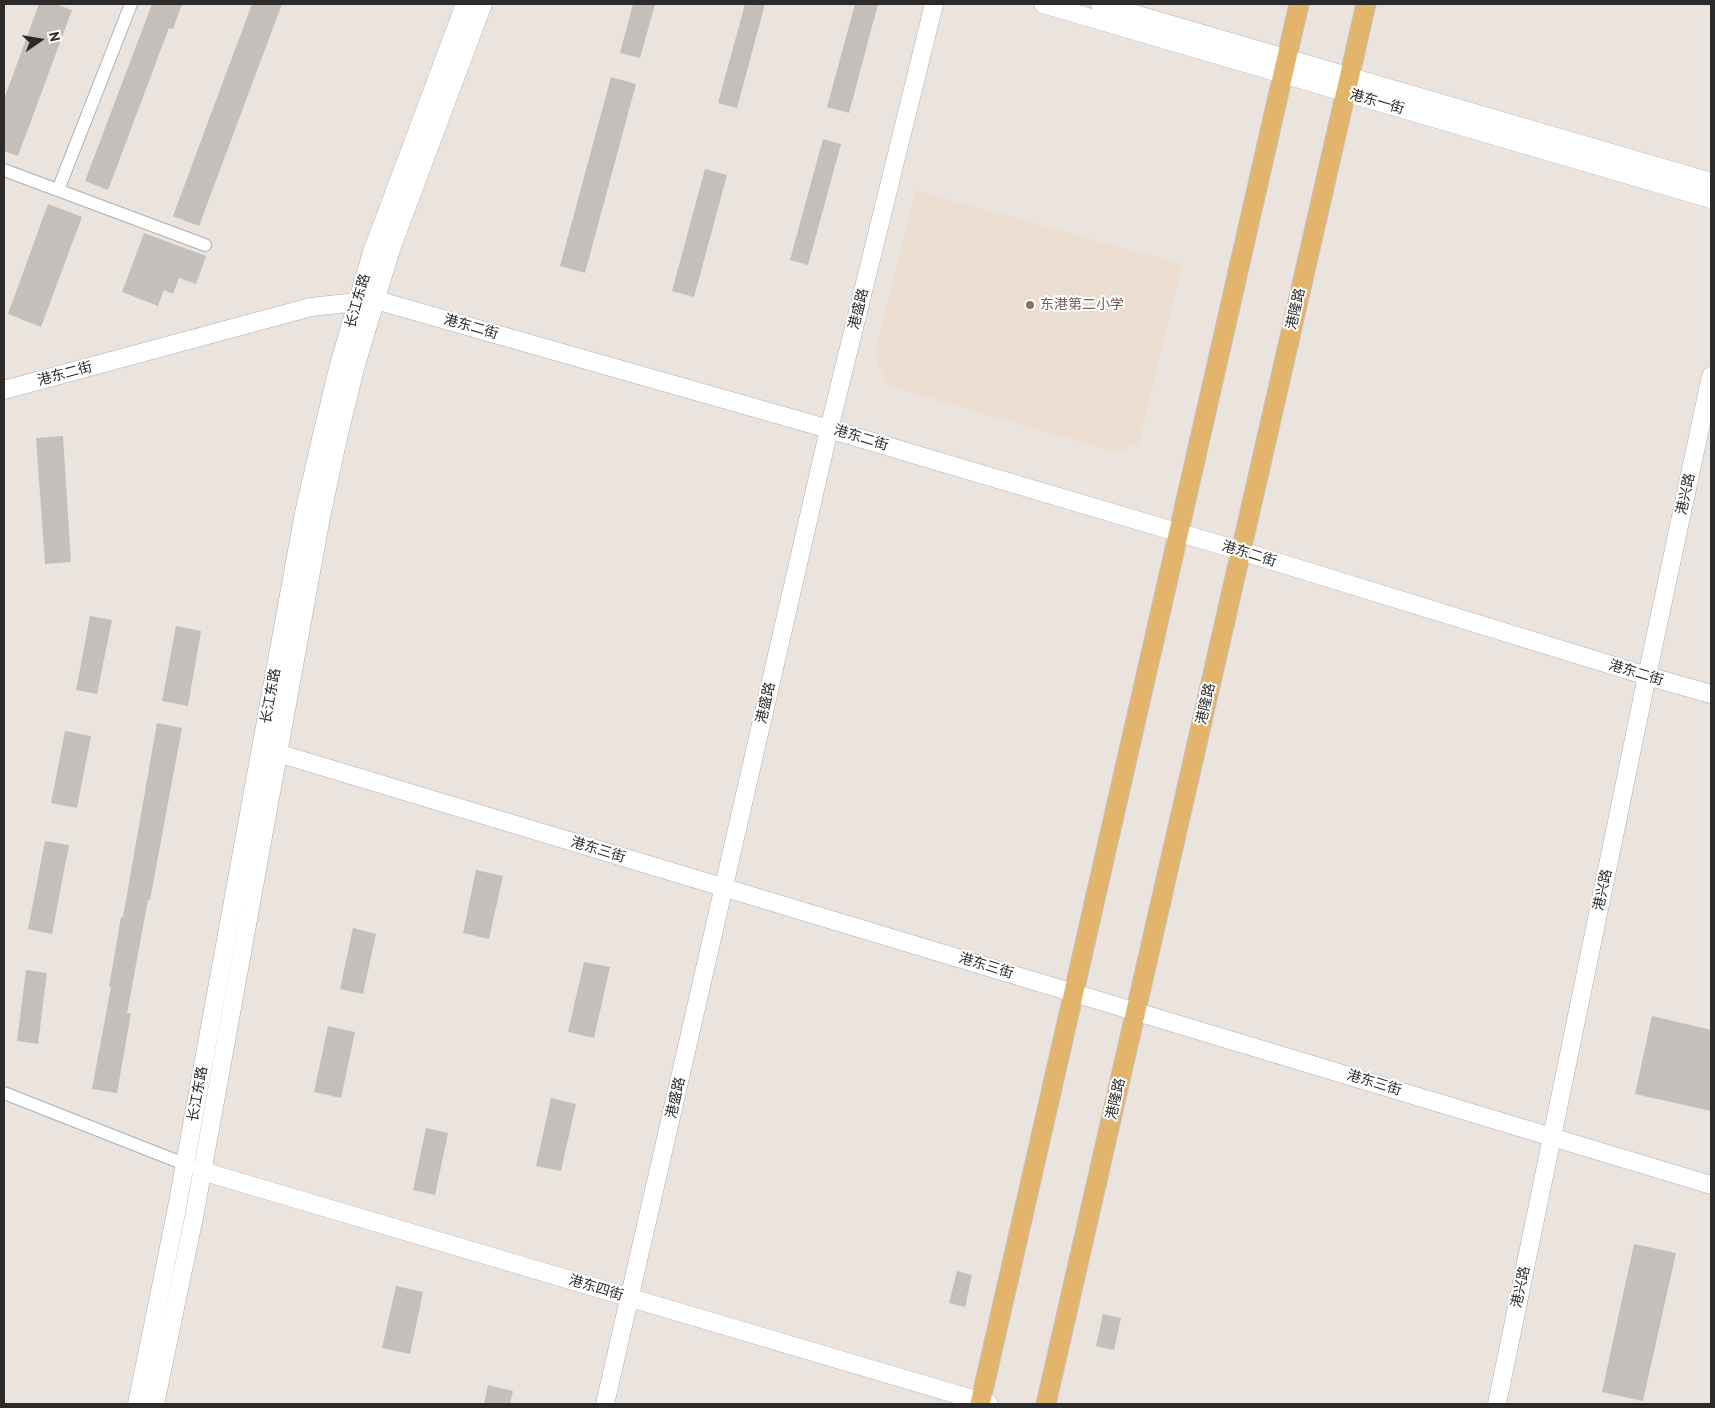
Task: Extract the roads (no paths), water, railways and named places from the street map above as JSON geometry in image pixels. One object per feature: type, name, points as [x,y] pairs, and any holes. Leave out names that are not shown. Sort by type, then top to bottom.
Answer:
[{"type":"main road","name":"长江东路","points":[[137,1404],[185,1164],[304,513],[339,365],[372,252],[466,4]]},
{"type":"main road","name":"长江东路","points":[[156,1404],[202,1171],[321,516],[337,442],[355,368],[391,248],[483,4]]},
{"type":"main road","name":"港盛路","points":[[605,1404],[829,429],[934,4]]},
{"type":"main road","name":"港东一街","points":[[1043,4],[1285,66]]},
{"type":"main road","name":"港东一街","points":[[1100,4],[1285,66],[1711,199]]},
{"type":"main road","points":[[983,1403],[1074,993],[1299,4]]},
{"type":"main road","name":"港隆路","points":[[1046,1404],[1366,4]]},
{"type":"main road","name":"港东一街","points":[[1348,85],[1711,182]]},
{"type":"main road","name":"港东二街","points":[[4,390],[311,307],[376,300],[829,429],[1178,534],[1241,551],[1711,694]]},
{"type":"main road","name":"港兴路","points":[[1496,1404],[1711,376]]},
{"type":"main road","name":"港东三街","points":[[261,748],[1711,1185]]},
{"type":"main road","name":"港东四街","points":[[202,1171],[983,1403]]},
{"type":"street","points":[[58,190],[131,4]]},
{"type":"street","points":[[4,170],[205,244]]},
{"type":"street","points":[[4,1093],[202,1171]]},
{"type":"place","name":"东港第二小学","points":[[1030,305]]}]
